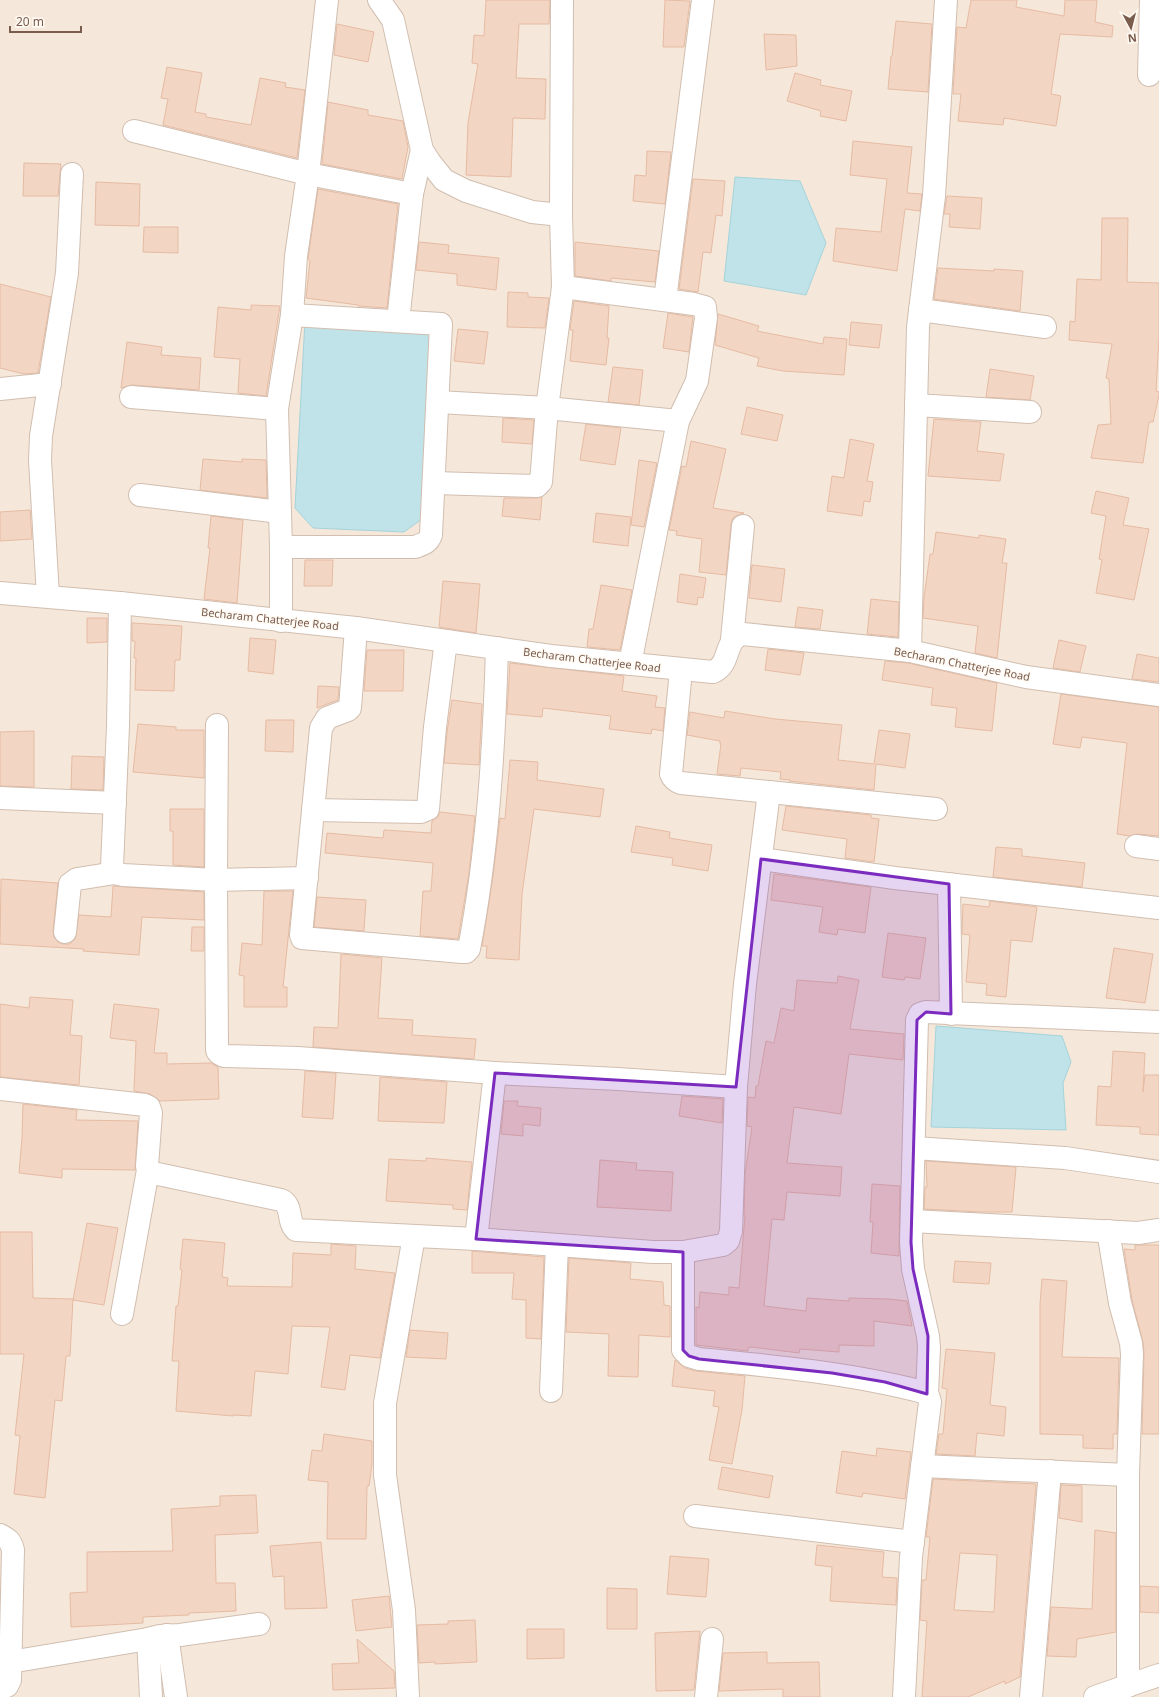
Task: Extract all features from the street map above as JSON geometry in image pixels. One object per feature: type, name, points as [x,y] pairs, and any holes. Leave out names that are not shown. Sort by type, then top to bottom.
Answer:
[{"type":"street","points":[[281,621],[281,547],[277,409],[292,315],[296,256],[308,174],[327,0]]},
{"type":"street","points":[[378,0],[393,20],[422,150],[428,161],[444,180],[466,191],[532,212],[561,215]]},
{"type":"street","points":[[434,482],[537,486],[541,482],[547,408],[563,286],[561,215],[562,0]]},
{"type":"street","points":[[665,300],[703,0]]},
{"type":"street","points":[[910,651],[918,327],[934,196],[946,0]]},
{"type":"street","points":[[1149,75],[1151,0]]},
{"type":"street","points":[[134,131],[308,174],[412,194]]},
{"type":"street","points":[[398,321],[412,194],[422,150]]},
{"type":"street","points":[[48,596],[40,460],[41,436],[67,273],[72,174]]},
{"type":"street","points":[[563,286],[694,304],[705,307],[706,318],[697,381],[678,421],[630,664]]},
{"type":"street","points":[[920,310],[1045,327]]},
{"type":"street","points":[[281,547],[415,547],[429,540],[431,535],[442,324],[292,315]]},
{"type":"street","points":[[0,389],[50,384]]},
{"type":"street","points":[[131,397],[277,409]]},
{"type":"street","points":[[438,402],[547,408],[678,421]]},
{"type":"street","points":[[916,405],[1030,412]]},
{"type":"street","points":[[140,495],[280,512]]},
{"type":"street","points":[[732,640],[744,526]]},
{"type":"street","name":"Becharam Chatterjee Road","points":[[0,593],[120,603],[356,628],[552,656],[713,672],[719,670],[723,666],[732,640],[736,635],[743,634],[910,651],[1026,677],[1159,695]]},
{"type":"street","points":[[115,873],[112,867],[118,726],[120,603]]},
{"type":"street","points":[[356,628],[351,704],[348,710],[327,718],[322,728],[301,935],[302,938],[462,952],[466,952],[469,949],[483,859],[495,718],[497,648]]},
{"type":"street","points":[[313,810],[421,812],[428,809],[435,727],[446,641]]},
{"type":"street","points":[[681,670],[671,774],[673,778],[681,783],[936,809]]},
{"type":"street","points":[[217,725],[217,1052],[224,1056],[306,1059],[495,1073],[736,1087]]},
{"type":"street","points":[[148,1170],[152,1173],[281,1200],[288,1206],[293,1225],[296,1230],[476,1239],[653,1252],[683,1252],[723,1245],[730,1236],[736,1087],[745,984],[769,792]]},
{"type":"street","points":[[0,798],[115,803]]},
{"type":"street","points":[[1136,846],[1159,849]]},
{"type":"street","points":[[761,860],[949,884],[1159,908]]},
{"type":"street","points":[[65,932],[70,884],[77,878],[115,873],[123,875],[216,880],[307,878]]},
{"type":"street","points":[[949,884],[952,1014]]},
{"type":"street","points":[[904,1697],[913,1542],[930,1402],[927,1394],[928,1336],[913,1269],[912,1221],[917,1020],[920,1014],[926,1012],[1159,1022]]},
{"type":"street","points":[[476,1239],[495,1073]]},
{"type":"street","points":[[0,1089],[145,1105],[149,1107],[152,1113],[147,1166],[148,1170],[122,1314]]},
{"type":"street","points":[[914,1148],[1065,1158],[1159,1172]]},
{"type":"street","points":[[912,1221],[1138,1233],[1159,1230]]},
{"type":"street","points":[[1108,1231],[1120,1303],[1131,1343],[1128,1475],[1128,1686]]},
{"type":"street","points":[[408,1697],[404,1610],[385,1475],[385,1411],[389,1378],[414,1236]]},
{"type":"street","points":[[551,1391],[558,1245]]},
{"type":"street","points":[[683,1252],[683,1350],[688,1356],[699,1359],[832,1373],[885,1382],[927,1394]]},
{"type":"street","points":[[922,1466],[1128,1475]]},
{"type":"street","points":[[1030,1697],[1050,1471]]},
{"type":"street","points":[[696,1516],[913,1542]]},
{"type":"street","points":[[0,1535],[12,1543],[13,1550],[10,1680],[7,1686],[0,1690]]},
{"type":"street","points":[[10,1662],[157,1637],[259,1624]]},
{"type":"street","points":[[151,1697],[157,1637]]},
{"type":"street","points":[[157,1637],[176,1697]]},
{"type":"street","points":[[706,1697],[712,1639]]},
{"type":"street","points":[[1095,1697],[1159,1675]]},
{"type":"highlighted area","points":[[761,859],[949,884],[951,1014],[926,1012],[917,1020],[911,1242],[913,1269],[928,1336],[927,1394],[885,1382],[832,1373],[699,1359],[689,1356],[683,1350],[683,1252],[476,1239],[495,1073],[736,1087]]},
{"type":"shaded area","points":[[0,0],[1159,0],[1159,1697],[0,1697]]},
{"type":"water","points":[[735,177],[800,181],[826,243],[806,295],[724,281]]},
{"type":"water","points":[[305,320],[431,330],[422,519],[404,532],[313,528],[295,508]]},
{"type":"water","points":[[936,1026],[1062,1036],[1071,1062],[1063,1083],[1066,1130],[931,1127]]},
{"type":"building","points":[[486,0],[550,0],[549,24],[519,24],[516,78],[546,79],[545,119],[513,118],[511,177],[466,175],[468,123],[478,64],[472,63],[474,35],[484,36]]},
{"type":"building","points":[[665,0],[690,1],[684,47],[663,47]]},
{"type":"building","points":[[971,0],[1017,0],[1016,7],[1064,16],[1065,0],[1097,0],[1095,22],[1113,26],[1112,37],[1060,34],[1051,94],[1061,96],[1056,126],[1004,118],[1003,125],[958,121],[961,94],[953,94],[957,27],[966,28]]},
{"type":"building","points":[[896,21],[932,24],[928,92],[888,89]]},
{"type":"building","points":[[337,24],[374,32],[368,62],[334,55]]},
{"type":"building","points":[[764,34],[796,35],[797,66],[766,70]]},
{"type":"building","points":[[167,67],[202,73],[195,112],[206,114],[206,117],[251,125],[260,78],[286,83],[285,87],[305,90],[297,158],[163,125],[168,99],[161,98]]},
{"type":"building","points":[[795,73],[821,80],[820,85],[852,91],[846,121],[820,116],[821,111],[787,101]]},
{"type":"building","points":[[328,102],[368,110],[368,115],[403,121],[408,147],[402,179],[322,164]]},
{"type":"building","points":[[853,141],[912,147],[907,193],[922,194],[920,211],[905,209],[897,271],[833,261],[836,228],[881,232],[887,179],[850,175]]},
{"type":"building","points":[[647,151],[671,152],[665,204],[633,201],[635,175],[646,176]]},
{"type":"building","points":[[24,163],[61,164],[58,196],[23,196]]},
{"type":"building","points":[[693,179],[725,181],[722,216],[716,215],[711,253],[703,252],[698,292],[679,289]]},
{"type":"building","points":[[96,182],[140,184],[139,226],[95,225]]},
{"type":"building","points":[[318,189],[398,204],[387,308],[358,306],[306,298],[310,261],[308,259]]},
{"type":"building","points":[[947,196],[982,198],[980,229],[949,227],[950,214],[944,214]]},
{"type":"building","points":[[1102,218],[1128,218],[1127,282],[1159,283],[1159,338],[1156,391],[1159,392],[1159,395],[1153,422],[1149,422],[1143,463],[1091,458],[1098,425],[1111,424],[1109,379],[1106,378],[1112,344],[1069,340],[1070,321],[1075,322],[1077,279],[1101,280]]},
{"type":"building","points":[[144,227],[178,227],[178,253],[143,252]]},
{"type":"building","points":[[419,242],[449,245],[448,253],[499,258],[496,290],[457,285],[457,274],[416,270]]},
{"type":"building","points":[[575,242],[659,251],[655,282],[611,278],[611,281],[575,276]]},
{"type":"building","points":[[938,268],[1023,271],[1020,311],[934,299]]},
{"type":"building","points":[[0,284],[51,297],[38,373],[24,374],[0,368]]},
{"type":"building","points":[[508,292],[528,293],[528,297],[549,298],[545,328],[507,327]]},
{"type":"building","points":[[574,301],[609,306],[607,338],[609,338],[606,365],[570,361],[573,330],[570,330]]},
{"type":"building","points":[[251,305],[280,306],[266,396],[238,393],[240,359],[214,357],[218,307],[251,310]]},
{"type":"building","points":[[668,313],[693,317],[689,352],[663,348]]},
{"type":"building","points":[[718,314],[759,326],[757,331],[823,344],[824,337],[847,339],[844,375],[783,371],[757,366],[759,358],[715,345]]},
{"type":"building","points":[[851,322],[882,325],[879,348],[849,345]]},
{"type":"building","points":[[458,329],[488,332],[484,364],[454,361]]},
{"type":"building","points":[[127,342],[162,347],[161,355],[201,358],[199,390],[132,385],[121,388]]},
{"type":"building","points":[[613,367],[643,370],[639,405],[608,402]]},
{"type":"building","points":[[990,369],[1034,376],[1030,400],[986,397]]},
{"type":"building","points":[[747,407],[783,415],[777,441],[741,434]]},
{"type":"building","points":[[503,418],[534,420],[532,444],[502,442]]},
{"type":"building","points":[[934,419],[981,422],[977,451],[1004,454],[1000,481],[928,476]]},
{"type":"building","points":[[586,424],[621,428],[615,465],[580,460]]},
{"type":"building","points":[[850,439],[874,444],[867,481],[873,482],[870,502],[864,501],[862,516],[827,511],[832,476],[844,478]]},
{"type":"building","points":[[691,441],[726,449],[713,508],[744,513],[733,518],[731,524],[726,575],[699,572],[702,539],[676,535],[677,531],[669,530],[682,466],[686,467]]},
{"type":"building","points":[[203,459],[242,462],[242,459],[266,460],[267,498],[200,490]]},
{"type":"building","points":[[639,460],[657,463],[644,527],[631,525]]},
{"type":"building","points":[[1096,491],[1129,498],[1123,525],[1149,529],[1134,600],[1096,593],[1102,560],[1099,559],[1106,516],[1091,513]]},
{"type":"building","points":[[542,497],[540,520],[502,516],[504,498]]},
{"type":"building","points":[[30,510],[32,539],[0,541],[0,512]]},
{"type":"building","points":[[596,513],[631,517],[628,546],[593,542]]},
{"type":"building","points":[[211,516],[243,520],[237,603],[204,599],[210,548],[208,548]]},
{"type":"building","points":[[936,532],[979,538],[979,535],[1006,539],[1002,563],[1007,563],[997,658],[975,653],[978,626],[923,618],[930,554],[933,554]]},
{"type":"building","points":[[305,560],[333,560],[332,586],[304,586]]},
{"type":"building","points":[[752,565],[785,569],[781,602],[749,598]]},
{"type":"building","points":[[680,574],[706,578],[703,598],[698,597],[697,605],[677,602]]},
{"type":"building","points":[[443,581],[480,584],[476,633],[439,627]]},
{"type":"building","points":[[601,585],[632,590],[620,650],[587,647],[589,629],[593,629]]},
{"type":"building","points":[[871,599],[899,602],[898,637],[867,634]]},
{"type":"building","points":[[798,607],[823,610],[820,629],[795,627]]},
{"type":"building","points":[[87,618],[107,618],[107,642],[87,643]]},
{"type":"building","points":[[132,623],[182,626],[180,660],[175,660],[174,691],[135,690],[136,658],[134,658],[135,641],[132,641]]},
{"type":"building","points":[[250,638],[276,640],[273,674],[248,671]]},
{"type":"building","points":[[1059,640],[1086,646],[1080,672],[1053,668]]},
{"type":"building","points":[[768,649],[804,653],[800,675],[765,670]]},
{"type":"building","points":[[367,650],[404,650],[403,691],[364,691]]},
{"type":"building","points":[[1137,654],[1159,658],[1159,682],[1132,679]]},
{"type":"building","points":[[885,661],[908,663],[997,683],[992,731],[955,727],[957,708],[931,705],[933,688],[882,680]]},
{"type":"building","points":[[510,663],[624,676],[622,691],[657,696],[655,707],[665,708],[663,731],[652,729],[651,734],[609,729],[611,716],[543,708],[542,717],[507,714]]},
{"type":"building","points":[[318,686],[339,687],[338,700],[317,708]]},
{"type":"building","points":[[1061,694],[1159,707],[1159,836],[1138,834],[1130,836],[1117,834],[1127,743],[1082,737],[1080,748],[1053,744]]},
{"type":"building","points":[[452,700],[482,704],[479,765],[444,763]]},
{"type":"building","points":[[725,711],[775,719],[842,725],[838,760],[874,764],[879,730],[910,734],[905,768],[876,764],[874,790],[789,781],[790,780],[780,779],[781,772],[741,768],[740,776],[717,774],[721,744],[720,741],[687,735],[690,712],[724,718]]},
{"type":"building","points":[[266,720],[294,720],[293,752],[265,751]]},
{"type":"building","points":[[138,724],[176,727],[176,730],[204,730],[204,778],[133,772]]},
{"type":"building","points":[[34,731],[34,787],[0,786],[0,732]]},
{"type":"building","points":[[72,756],[104,757],[103,790],[71,789]]},
{"type":"building","points":[[510,760],[538,762],[537,780],[604,789],[600,817],[534,809],[522,894],[519,960],[486,958],[487,946],[482,946],[500,818],[505,819]]},
{"type":"building","points":[[786,806],[871,815],[871,818],[879,819],[874,862],[845,858],[847,839],[782,830]]},
{"type":"building","points":[[170,809],[204,809],[204,867],[173,865],[173,831],[170,831]]},
{"type":"building","points":[[440,812],[475,816],[469,873],[458,939],[420,936],[423,891],[431,891],[433,863],[325,853],[327,833],[383,838],[384,830],[431,833],[432,821],[438,817]]},
{"type":"building","points":[[636,826],[670,832],[669,838],[712,845],[708,871],[672,865],[673,858],[631,852]]},
{"type":"building","points":[[996,847],[1022,849],[1022,856],[1085,863],[1082,887],[993,877]]},
{"type":"building","points":[[774,874],[871,887],[865,933],[838,929],[837,935],[819,932],[823,907],[771,900]]},
{"type":"building","points":[[1,879],[58,883],[53,931],[54,937],[58,942],[63,944],[70,944],[75,939],[79,915],[111,917],[113,886],[204,892],[204,920],[142,917],[139,955],[83,951],[84,949],[0,944]]},
{"type":"building","points":[[264,891],[293,891],[283,987],[287,987],[287,1007],[244,1007],[244,976],[239,975],[242,943],[262,945]]},
{"type":"building","points":[[317,897],[366,900],[364,931],[314,927]]},
{"type":"building","points":[[990,901],[1037,907],[1032,942],[1011,940],[1006,997],[986,995],[987,984],[966,982],[970,935],[962,934],[963,904],[989,907]]},
{"type":"building","points":[[192,927],[204,927],[204,951],[191,951]]},
{"type":"building","points":[[888,933],[926,938],[920,979],[905,977],[904,980],[882,977]]},
{"type":"building","points":[[1114,948],[1153,954],[1145,1003],[1106,998]]},
{"type":"building","points":[[341,954],[382,958],[378,1018],[413,1020],[412,1035],[476,1039],[474,1059],[313,1047],[314,1027],[338,1028]]},
{"type":"building","points":[[838,976],[859,980],[850,1029],[904,1034],[903,1060],[849,1054],[841,1114],[794,1107],[787,1163],[842,1167],[840,1196],[787,1192],[784,1220],[772,1219],[764,1306],[806,1311],[807,1298],[849,1301],[849,1298],[907,1301],[912,1326],[874,1321],[874,1346],[839,1345],[839,1352],[800,1349],[799,1353],[751,1347],[748,1348],[748,1351],[696,1345],[696,1307],[699,1308],[700,1292],[729,1295],[729,1287],[739,1288],[745,1216],[745,1174],[752,1127],[747,1126],[748,1097],[755,1098],[756,1086],[758,1086],[766,1041],[774,1043],[781,1008],[794,1011],[797,980],[837,983]]},
{"type":"building","points":[[30,997],[73,1000],[70,1035],[82,1036],[79,1085],[0,1077],[0,1004],[29,1008]]},
{"type":"building","points":[[114,1004],[159,1009],[154,1053],[167,1053],[167,1064],[211,1063],[218,1067],[219,1099],[160,1101],[150,1094],[134,1091],[136,1041],[110,1038]]},
{"type":"building","points":[[1113,1051],[1145,1053],[1143,1092],[1145,1075],[1159,1075],[1159,1135],[1140,1134],[1140,1127],[1096,1125],[1098,1086],[1111,1087]]},
{"type":"building","points":[[305,1071],[336,1073],[333,1119],[302,1117]]},
{"type":"building","points":[[380,1077],[447,1082],[444,1123],[378,1121]]},
{"type":"building","points":[[682,1096],[723,1099],[722,1123],[679,1116]]},
{"type":"building","points":[[504,1101],[518,1101],[517,1106],[541,1108],[540,1126],[523,1124],[523,1136],[501,1134]]},
{"type":"building","points":[[23,1104],[77,1110],[76,1120],[138,1121],[135,1170],[62,1169],[62,1178],[19,1173]]},
{"type":"building","points":[[426,1158],[472,1162],[467,1210],[453,1209],[453,1205],[386,1201],[389,1159],[426,1161]]},
{"type":"building","points":[[600,1160],[637,1163],[636,1170],[673,1172],[671,1211],[597,1207]]},
{"type":"building","points":[[926,1161],[1016,1167],[1012,1212],[924,1209],[925,1187],[927,1187]]},
{"type":"building","points":[[872,1184],[900,1186],[899,1256],[871,1253],[873,1222],[870,1222]]},
{"type":"building","points":[[87,1223],[118,1228],[104,1305],[73,1300]]},
{"type":"building","points":[[0,1232],[32,1232],[33,1298],[73,1299],[70,1356],[66,1356],[62,1401],[55,1400],[45,1498],[14,1494],[20,1436],[15,1435],[24,1354],[0,1354]]},
{"type":"building","points":[[183,1239],[225,1243],[222,1277],[228,1278],[227,1286],[292,1287],[293,1253],[331,1255],[331,1244],[356,1246],[355,1269],[395,1273],[380,1358],[350,1355],[345,1390],[321,1387],[330,1327],[292,1326],[288,1374],[255,1371],[251,1416],[176,1411],[179,1361],[172,1361],[176,1306],[178,1306],[182,1270],[180,1269]]},
{"type":"building","points":[[1135,1245],[1159,1245],[1159,1434],[1142,1434],[1143,1342],[1132,1300],[1124,1249],[1135,1250]]},
{"type":"building","points":[[472,1251],[544,1257],[541,1339],[526,1338],[526,1300],[512,1299],[514,1273],[472,1273]]},
{"type":"building","points":[[569,1258],[631,1263],[630,1279],[663,1282],[664,1305],[670,1306],[670,1337],[639,1335],[638,1377],[608,1376],[609,1334],[566,1332]]},
{"type":"building","points":[[955,1261],[991,1263],[989,1284],[953,1282]]},
{"type":"building","points":[[1042,1279],[1067,1281],[1062,1357],[1119,1358],[1117,1434],[1113,1434],[1113,1449],[1083,1448],[1083,1435],[1040,1434],[1040,1304]]},
{"type":"building","points":[[410,1330],[448,1333],[446,1359],[406,1357]]},
{"type":"building","points":[[946,1349],[995,1353],[990,1405],[1006,1407],[1004,1436],[977,1433],[975,1456],[936,1454],[939,1434],[943,1434],[947,1389],[942,1388]]},
{"type":"building","points":[[675,1360],[685,1368],[696,1371],[745,1376],[742,1410],[732,1464],[709,1460],[719,1407],[713,1406],[715,1391],[672,1386]]},
{"type":"building","points":[[324,1434],[372,1441],[372,1464],[369,1486],[367,1486],[366,1539],[327,1539],[328,1482],[308,1480],[312,1450],[322,1451]]},
{"type":"building","points":[[877,1448],[911,1452],[905,1499],[863,1493],[862,1497],[836,1493],[842,1451],[876,1456]]},
{"type":"building","points":[[722,1467],[773,1476],[769,1498],[718,1489]]},
{"type":"building","points":[[933,1479],[1036,1484],[1020,1677],[1005,1684],[1005,1681],[968,1697],[922,1697],[927,1621],[920,1620],[922,1580],[926,1580],[930,1537],[926,1537]],"holes":[[[960,1553],[997,1555],[994,1612],[954,1610]]]},
{"type":"building","points":[[1061,1485],[1082,1486],[1082,1522],[1059,1518]]},
{"type":"building","points":[[256,1495],[258,1533],[215,1535],[216,1583],[235,1583],[236,1611],[143,1617],[143,1623],[71,1627],[70,1593],[87,1592],[87,1552],[173,1551],[171,1509],[220,1506],[220,1496]]},
{"type":"building","points":[[1095,1530],[1116,1533],[1116,1632],[1077,1639],[1076,1657],[1047,1656],[1051,1607],[1092,1609]]},
{"type":"building","points":[[321,1542],[327,1608],[285,1609],[284,1576],[273,1577],[270,1546]]},
{"type":"building","points":[[817,1545],[884,1552],[882,1577],[897,1578],[896,1605],[830,1601],[832,1567],[815,1565]]},
{"type":"building","points":[[670,1556],[709,1559],[706,1597],[667,1594]]},
{"type":"building","points":[[1140,1586],[1159,1587],[1159,1613],[1140,1612]]},
{"type":"building","points":[[607,1588],[637,1589],[637,1629],[607,1629]]},
{"type":"building","points":[[389,1596],[392,1627],[356,1631],[352,1600]]},
{"type":"building","points":[[475,1620],[477,1662],[435,1664],[435,1662],[419,1663],[417,1625],[448,1624],[448,1621]]},
{"type":"building","points":[[527,1629],[564,1629],[564,1658],[527,1659]]},
{"type":"building","points":[[700,1631],[694,1690],[656,1691],[655,1633]]},
{"type":"building","points":[[357,1639],[394,1671],[395,1688],[333,1690],[332,1664],[359,1663]]},
{"type":"building","points":[[767,1652],[767,1663],[819,1662],[820,1697],[783,1697],[783,1689],[719,1691],[723,1653]]}]
